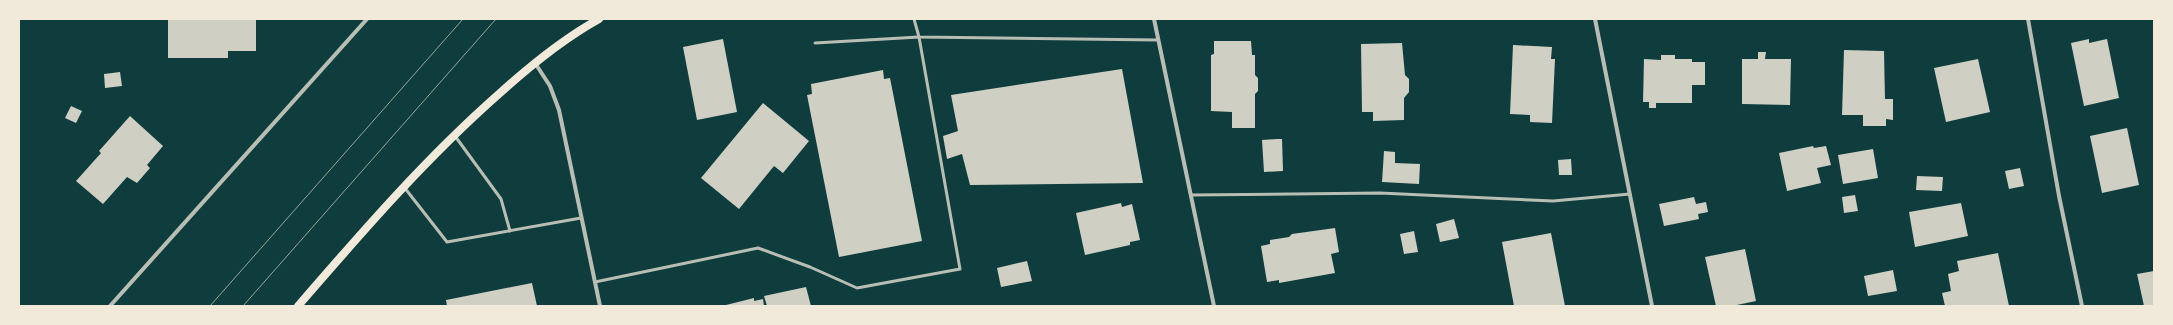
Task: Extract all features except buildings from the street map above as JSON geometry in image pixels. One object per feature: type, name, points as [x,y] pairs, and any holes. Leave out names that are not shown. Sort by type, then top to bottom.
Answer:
[{"type":"main road","points":[[298,306],[404,186],[454,135],[535,62],[577,31],[599,19]]},
{"type":"street","points":[[110,306],[367,19]]},
{"type":"street","points":[[1154,19],[1214,306]]},
{"type":"street","points":[[1595,19],[1652,306]]},
{"type":"street","points":[[2028,19],[2058,196],[2082,306]]},
{"type":"street","points":[[535,62],[550,86],[559,110],[600,306]]},
{"type":"lane","points":[[595,282],[758,248],[810,267],[857,288],[960,269],[919,36],[914,19]]},
{"type":"lane","points":[[815,43],[919,36],[1158,40]]},
{"type":"lane","points":[[454,135],[501,199],[510,231]]},
{"type":"lane","points":[[404,186],[447,242],[581,218]]},
{"type":"lane","points":[[1191,195],[1380,193],[1553,201],[1630,194]]},
{"type":"tram line","points":[[210,306],[463,19]]},
{"type":"tram line","points":[[243,306],[496,19]]}]
